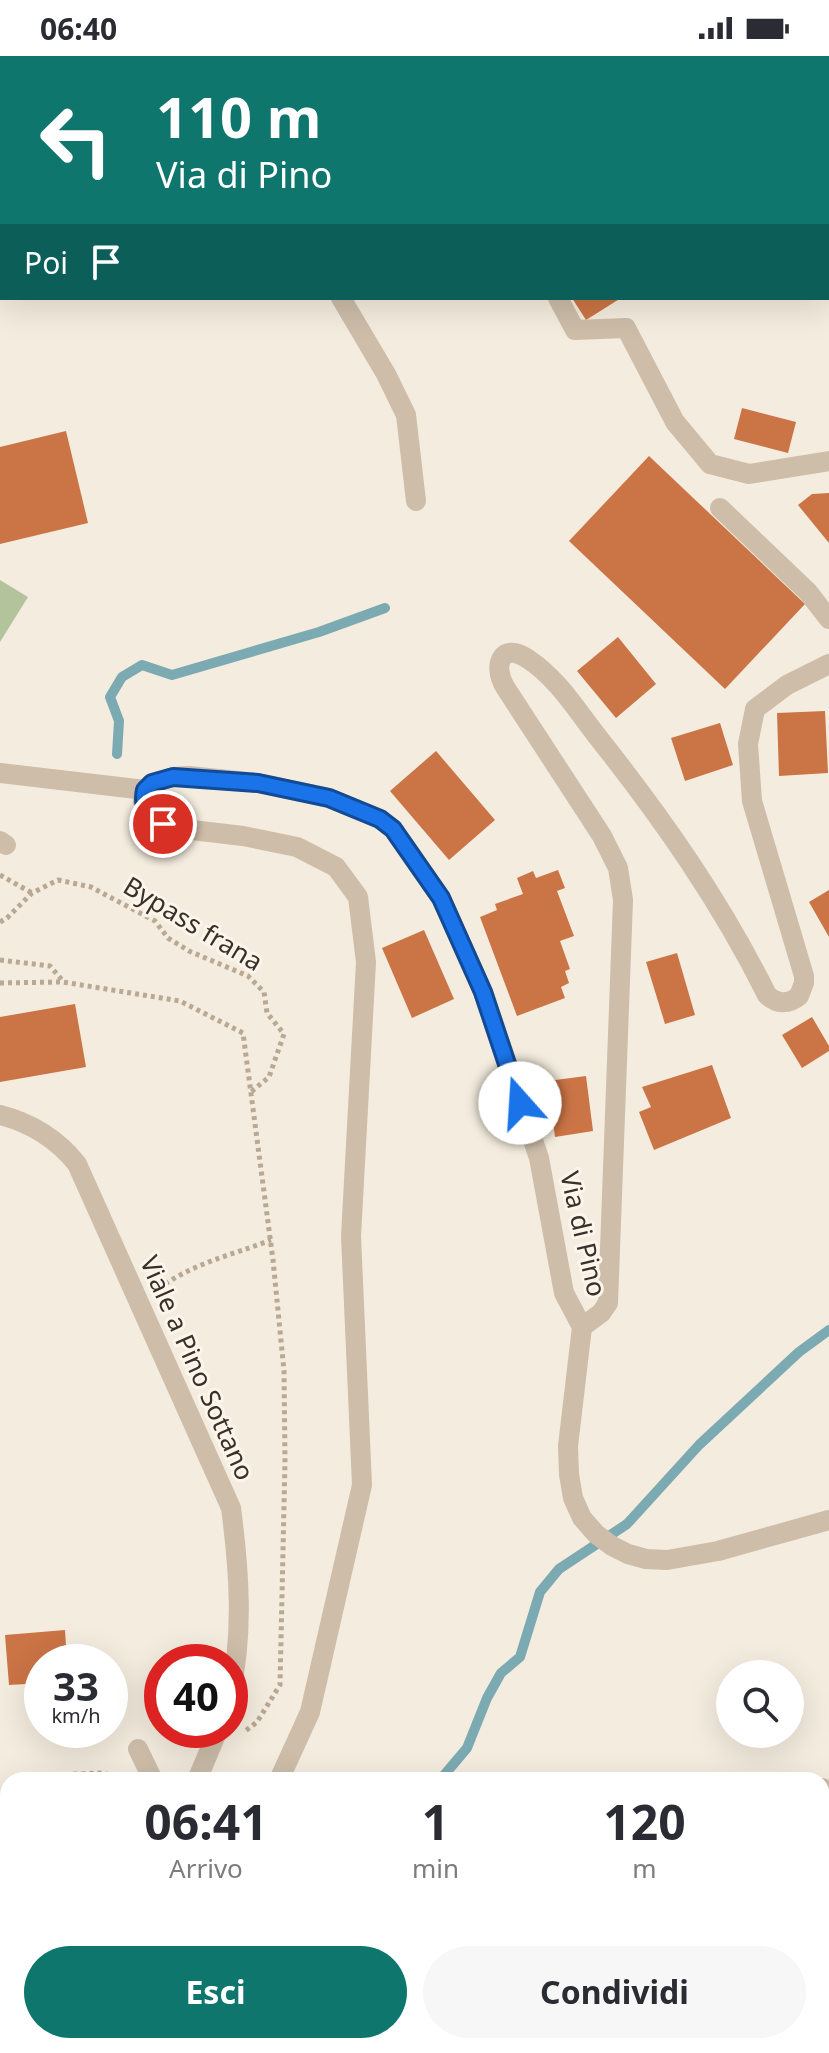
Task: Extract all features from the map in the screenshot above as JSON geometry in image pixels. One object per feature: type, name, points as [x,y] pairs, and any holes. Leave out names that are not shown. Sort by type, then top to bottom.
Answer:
[{"type":"street","points":[[342,300],[386,374],[406,415],[416,501]]},
{"type":"street","points":[[559,300],[575,330],[626,328],[675,422],[710,464],[749,474],[829,461]]},
{"type":"street","points":[[720,508],[808,592],[829,619]]},
{"type":"street","name":"Via di Pino","points":[[145,790],[152,783],[173,777],[258,783],[329,798],[380,819],[393,829],[441,898],[483,992],[539,1158],[564,1293],[582,1327],[601,1313],[608,1303],[623,900],[618,868],[602,836],[505,687],[498,664],[508,653],[517,653],[556,683],[653,806],[736,936],[767,995],[786,1003],[799,996],[804,976],[752,801],[748,744],[755,709],[787,685],[829,664]]},
{"type":"street","points":[[0,773],[145,790],[143,801],[146,809],[163,824],[297,847],[336,867],[358,897],[366,962],[351,1236],[362,1485],[310,1712],[283,1772]]},
{"type":"street","name":"Viale a Pino Sottano","points":[[0,1115],[32,1126],[65,1149],[77,1164],[135,1293],[231,1508],[238,1565],[237,1644]]},
{"type":"street","points":[[582,1327],[568,1446],[569,1474],[573,1498],[582,1518],[596,1534],[628,1554],[667,1560],[718,1551],[829,1520]]},
{"type":"street","points":[[201,1771],[211,1748]]},
{"type":"street","points":[[138,1749],[149,1772]]},
{"type":"path","points":[[0,875],[32,893]]},
{"type":"path","name":"Bypass frana","points":[[0,922],[32,893],[58,880],[91,887],[155,921],[168,938],[189,951],[248,976],[264,992],[267,1013],[284,1034],[269,1077],[251,1092]]},
{"type":"path","points":[[0,960],[50,966],[63,982]]},
{"type":"path","points":[[0,983],[63,982],[180,1001],[243,1033],[271,1240],[284,1371],[280,1685],[257,1722],[201,1771]]},
{"type":"path","points":[[135,1293],[153,1284],[162,1286],[174,1277],[224,1254],[240,1252],[271,1240]]},
{"type":"green space","points":[[0,580],[28,597],[0,642]]},
{"type":"building","points":[[573,300],[618,300],[586,320]]},
{"type":"building","points":[[742,408],[796,422],[788,453],[734,439]]},
{"type":"building","points":[[66,431],[88,523],[0,544],[0,447]]},
{"type":"building","points":[[649,456],[805,604],[725,689],[569,541]]},
{"type":"building","points":[[829,493],[829,543],[798,505],[812,494]]},
{"type":"building","points":[[618,637],[656,684],[616,718],[577,671]]},
{"type":"building","points":[[825,711],[828,773],[779,776],[777,713]]},
{"type":"building","points":[[720,723],[733,765],[685,781],[671,738]]},
{"type":"building","points":[[436,751],[495,820],[449,860],[390,791]]},
{"type":"building","points":[[558,870],[565,888],[557,891],[574,936],[560,941],[570,969],[565,971],[569,983],[561,987],[565,998],[517,1016],[480,917],[497,910],[495,904],[523,894],[517,878],[533,871],[536,878]]},
{"type":"building","points":[[829,890],[829,937],[809,902]]},
{"type":"building","points":[[424,930],[454,999],[412,1018],[382,948]]},
{"type":"building","points":[[677,953],[695,1015],[665,1024],[646,962]]},
{"type":"building","points":[[75,1004],[86,1067],[0,1082],[0,1017]]},
{"type":"building","points":[[812,1017],[829,1051],[802,1068],[782,1035]]},
{"type":"building","points":[[712,1065],[731,1118],[654,1150],[639,1112],[651,1107],[642,1087]]},
{"type":"building","points":[[586,1076],[593,1131],[555,1137],[548,1081]]},
{"type":"building","points":[[65,1630],[66,1644],[24,1644],[24,1684],[9,1685],[5,1635]]},
{"type":"waterway","points":[[117,754],[119,721],[110,697],[122,677],[142,665],[172,675],[319,632],[385,608]]},
{"type":"waterway","points":[[447,1772],[467,1748],[487,1698],[501,1673],[520,1657],[540,1592],[559,1569],[627,1524],[699,1445],[799,1352],[829,1330]]},
{"type":"route","points":[[163,824],[146,809],[143,801],[145,790],[160,780],[189,776],[258,783],[329,798],[380,819],[393,829],[441,898],[483,992],[520,1103]]}]
